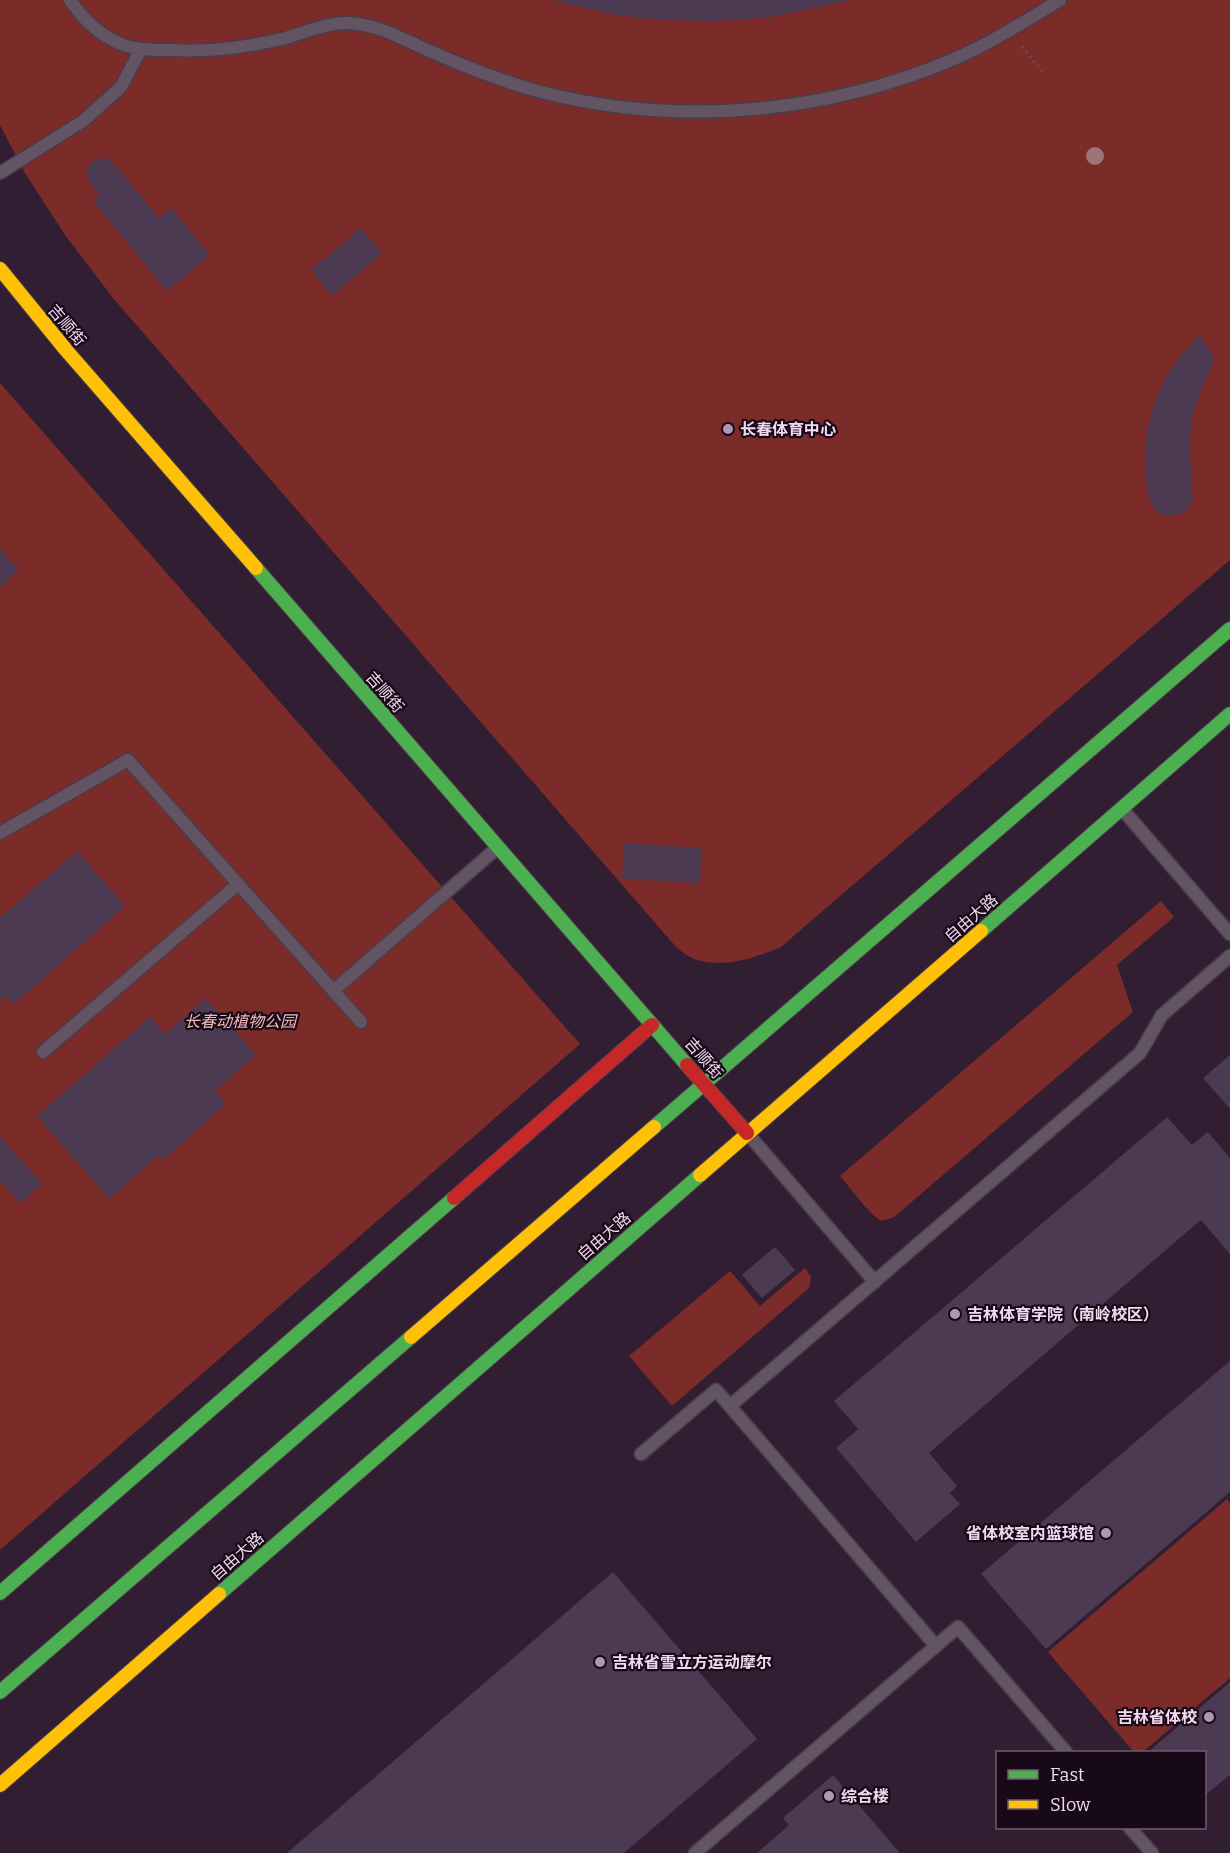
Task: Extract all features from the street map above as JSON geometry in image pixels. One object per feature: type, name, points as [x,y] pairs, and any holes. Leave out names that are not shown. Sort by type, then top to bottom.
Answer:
[{"type":"main road","name":"吉顺街","points":[[0,269],[81,368],[747,1133]]},
{"type":"main road","points":[[0,1692],[1230,630]]},
{"type":"main road","name":"自由大路","points":[[0,1785],[1230,714]]},
{"type":"main road","points":[[0,1593],[652,1024]]},
{"type":"lane","points":[[70,0],[91,25],[106,36],[141,49],[191,51],[235,49],[339,22],[365,24],[398,34],[429,51],[484,74],[542,92],[601,104],[651,110],[721,112],[781,107],[841,96],[898,80],[936,66],[1009,32],[1060,0]]},
{"type":"lane","points":[[0,173],[82,121],[121,87],[141,49]]},
{"type":"lane","points":[[0,833],[128,760],[361,1022]]},
{"type":"lane","points":[[1122,809],[1230,934]]},
{"type":"lane","points":[[333,991],[498,848]]},
{"type":"lane","points":[[43,1052],[238,884]]},
{"type":"lane","points":[[730,1406],[1140,1053],[1162,1015],[1230,956]]},
{"type":"lane","points":[[747,1133],[875,1282]]},
{"type":"lane","points":[[641,1454],[716,1390],[936,1646]]},
{"type":"lane","points":[[695,1853],[958,1627],[1065,1751]]},
{"type":"lane","points":[[1132,1829],[1152,1853]]},
{"type":"path","points":[[1009,32],[1043,72]]},
{"type":"green space","name":"长春体育中心","points":[[0,0],[1230,0],[1230,560],[781,947],[734,962],[697,960],[677,948],[668,938],[113,298],[65,235],[25,173],[0,125]]},
{"type":"green space","name":"长春动植物公园","points":[[0,383],[580,1044],[0,1550]]},
{"type":"green space","points":[[1161,901],[1174,917],[1117,965],[1133,1012],[894,1217],[884,1221],[880,1220],[865,1207],[840,1176]]},
{"type":"green space","points":[[805,1268],[811,1277],[809,1288],[672,1406],[629,1356],[730,1271],[760,1306]]},
{"type":"green space","points":[[1227,1499],[1230,1503],[1230,1678],[1144,1751],[1133,1751],[1048,1652]]},
{"type":"building","points":[[553,0],[847,1],[770,17],[718,21],[667,20],[615,15]]},
{"type":"building","points":[[100,158],[108,159],[114,164],[159,218],[171,208],[210,255],[167,291],[93,201],[100,195],[90,183],[87,168],[93,161]]},
{"type":"building","points":[[361,228],[382,253],[332,296],[311,270]]},
{"type":"building","points":[[1200,335],[1214,357],[1192,419],[1189,443],[1193,501],[1188,509],[1179,515],[1170,516],[1160,514],[1153,507],[1149,497],[1145,473],[1145,448],[1149,423],[1156,398],[1167,375]]},
{"type":"building","points":[[0,549],[19,570],[0,587]]},
{"type":"building","points":[[624,843],[702,848],[700,883],[622,879]]},
{"type":"building","points":[[77,851],[125,906],[13,1005],[5,996],[0,1001],[0,918]]},
{"type":"building","points":[[206,998],[256,1055],[215,1091],[226,1104],[163,1160],[159,1155],[109,1199],[37,1116],[150,1017],[165,1034]]},
{"type":"building","points":[[1230,1055],[1230,1109],[1203,1078]]},
{"type":"building","points":[[1167,1117],[1192,1145],[1208,1132],[1230,1158],[1230,1254],[1201,1220],[929,1453],[957,1486],[950,1493],[960,1504],[916,1542],[836,1448],[858,1429],[834,1401]]},
{"type":"building","points":[[0,1136],[42,1184],[20,1203],[0,1180]]},
{"type":"building","points":[[775,1247],[795,1270],[762,1298],[742,1275]]},
{"type":"building","name":"省体校室内篮球馆","points":[[1230,1361],[1230,1492],[1046,1649],[981,1574]]},
{"type":"building","name":"吉林省雪立方运动摩尔","points":[[613,1572],[757,1739],[742,1752],[624,1853],[287,1853]]},
{"type":"building","name":"吉林省体校","points":[[1230,1682],[1230,1775],[1206,1794],[1206,1751],[1149,1751]]},
{"type":"building","name":"综合楼","points":[[833,1775],[900,1853],[757,1853],[789,1825],[783,1818]]},
{"type":"traffic: fast","points":[[256,568],[687,1065]]},
{"type":"traffic: fast","points":[[654,1127],[1230,629]]},
{"type":"traffic: fast","points":[[981,931],[1230,714]]},
{"type":"traffic: fast","points":[[219,1594],[700,1175]]},
{"type":"traffic: fast","points":[[0,1593],[454,1198]]},
{"type":"traffic: fast","points":[[0,1692],[411,1337]]},
{"type":"traffic: slow","points":[[0,269],[66,350],[256,568]]},
{"type":"traffic: slow","points":[[700,1175],[981,931]]},
{"type":"traffic: slow","points":[[411,1337],[654,1127]]},
{"type":"traffic: slow","points":[[0,1785],[219,1594]]},
{"type":"traffic: jam","points":[[454,1198],[652,1025]]},
{"type":"traffic: jam","points":[[687,1065],[747,1133]]},
{"type":"place","name":"长春体育中心","points":[[728,429]]},
{"type":"place","name":"吉林体育学院（南岭校区）","points":[[955,1314]]},
{"type":"place","name":"省体校室内篮球馆","points":[[1106,1533]]},
{"type":"place","name":"吉林省雪立方运动摩尔","points":[[600,1662]]},
{"type":"place","name":"吉林省体校","points":[[1209,1717]]},
{"type":"place","name":"综合楼","points":[[829,1796]]}]
